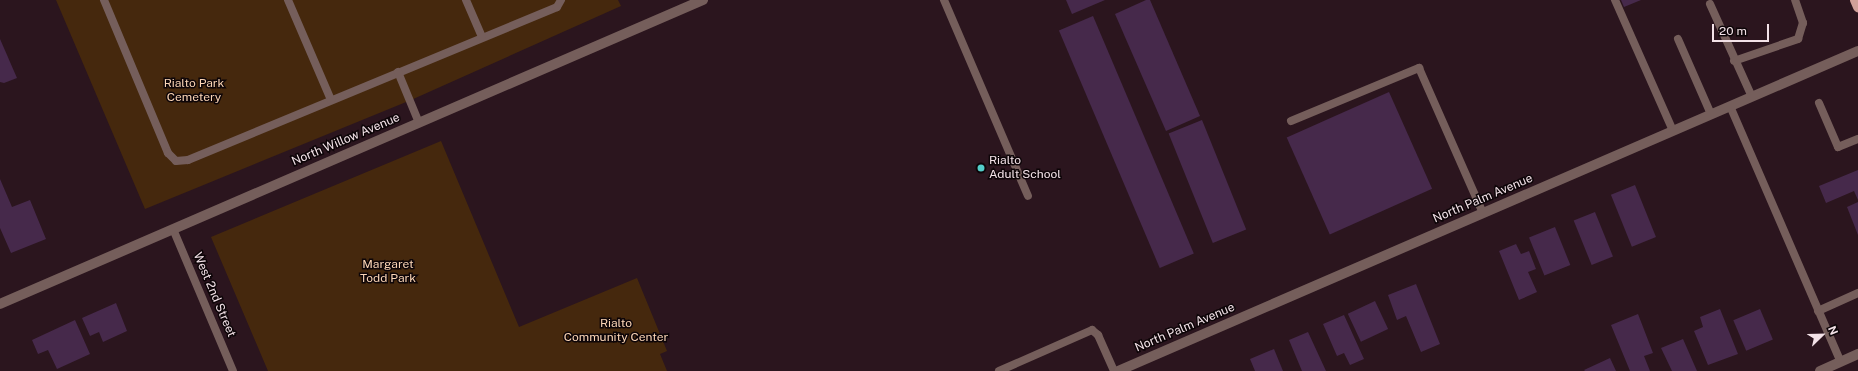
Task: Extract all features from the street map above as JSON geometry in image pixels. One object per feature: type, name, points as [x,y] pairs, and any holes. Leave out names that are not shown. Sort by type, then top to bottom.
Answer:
[{"type":"main road","points":[[1855,0],[1858,7]]},
{"type":"street","name":"North Willow Avenue","points":[[0,304],[703,0]]},
{"type":"street","name":"North Palm Avenue","points":[[1118,371],[1138,367],[1484,213],[1858,51]]},
{"type":"street","points":[[1820,371],[1858,354]]},
{"type":"lane","points":[[104,0],[168,153],[176,161],[188,160],[557,7],[561,0]]},
{"type":"lane","points":[[288,0],[331,100]]},
{"type":"lane","points":[[466,0],[482,37]]},
{"type":"lane","points":[[944,0],[1028,196]]},
{"type":"lane","points":[[1615,0],[1673,131]]},
{"type":"lane","points":[[1734,61],[1798,38],[1803,23],[1795,0]]},
{"type":"lane","points":[[1710,4],[1734,61],[1752,97]]},
{"type":"lane","points":[[1678,39],[1711,114]]},
{"type":"lane","points":[[1290,121],[1419,68],[1484,213]]},
{"type":"lane","points":[[398,72],[419,123]]},
{"type":"lane","points":[[1819,103],[1838,147],[1858,139]]},
{"type":"lane","points":[[1730,106],[1841,362]]},
{"type":"lane","name":"West 2nd Street","points":[[173,229],[233,371]]},
{"type":"lane","points":[[1818,311],[1858,293]]},
{"type":"lane","points":[[999,371],[1092,330],[1098,335],[1114,371]]},
{"type":"green space","name":"Rialto Park Cemetery","points":[[56,0],[618,0],[621,6],[411,100],[145,209]]},
{"type":"green space","name":"Margaret Todd Park","points":[[441,141],[519,327],[637,278],[667,351],[660,354],[667,371],[268,371],[211,237]]},
{"type":"building","points":[[1066,0],[1105,0],[1072,14]]},
{"type":"building","points":[[1146,0],[1150,0],[1200,116],[1166,131],[1115,14]]},
{"type":"building","points":[[1621,0],[1641,0],[1624,7]]},
{"type":"building","points":[[1093,16],[1194,253],[1160,268],[1059,30]]},
{"type":"building","points":[[0,39],[17,78],[4,83],[0,82]]},
{"type":"building","points":[[1389,92],[1432,189],[1330,234],[1287,138]]},
{"type":"building","points":[[1202,120],[1246,229],[1213,243],[1169,133]]},
{"type":"building","points":[[1858,170],[1858,200],[1854,191],[1826,203],[1819,186]]},
{"type":"building","points":[[0,179],[12,207],[30,200],[46,239],[11,253],[0,228]]},
{"type":"building","points":[[1635,185],[1656,237],[1632,247],[1611,195]]},
{"type":"building","points":[[1858,202],[1858,235],[1847,207]]},
{"type":"building","points":[[1595,212],[1613,257],[1592,265],[1574,221]]},
{"type":"building","points":[[1555,227],[1570,265],[1544,276],[1529,237]]},
{"type":"building","points":[[1516,244],[1521,254],[1529,251],[1536,269],[1528,272],[1537,292],[1519,300],[1499,251]]},
{"type":"building","points":[[1416,284],[1440,344],[1421,352],[1406,316],[1397,320],[1388,295]]},
{"type":"building","points":[[1375,301],[1388,329],[1361,342],[1348,314]]},
{"type":"building","points":[[116,303],[127,331],[103,342],[99,332],[90,336],[82,318]]},
{"type":"building","points":[[1720,309],[1738,354],[1708,365],[1694,331],[1703,327],[1700,317]]},
{"type":"building","points":[[1760,309],[1773,339],[1746,351],[1733,320]]},
{"type":"building","points":[[1638,314],[1653,353],[1644,356],[1650,371],[1630,371],[1611,325]]},
{"type":"building","points":[[1344,315],[1364,359],[1350,365],[1344,353],[1337,356],[1323,324]]},
{"type":"building","points":[[75,320],[90,354],[57,369],[48,350],[38,354],[32,340]]},
{"type":"building","points":[[1308,332],[1326,371],[1302,371],[1289,340]]},
{"type":"building","points":[[1683,339],[1697,371],[1672,371],[1661,348]]},
{"type":"building","points":[[1274,349],[1283,371],[1255,371],[1250,359]]},
{"type":"building","points":[[1610,358],[1616,371],[1584,370]]},
{"type":"place","name":"Rialto Adult School","points":[[981,168]]},
{"type":"park label","name":"Rialto Community Center","points":[[616,331]]}]
